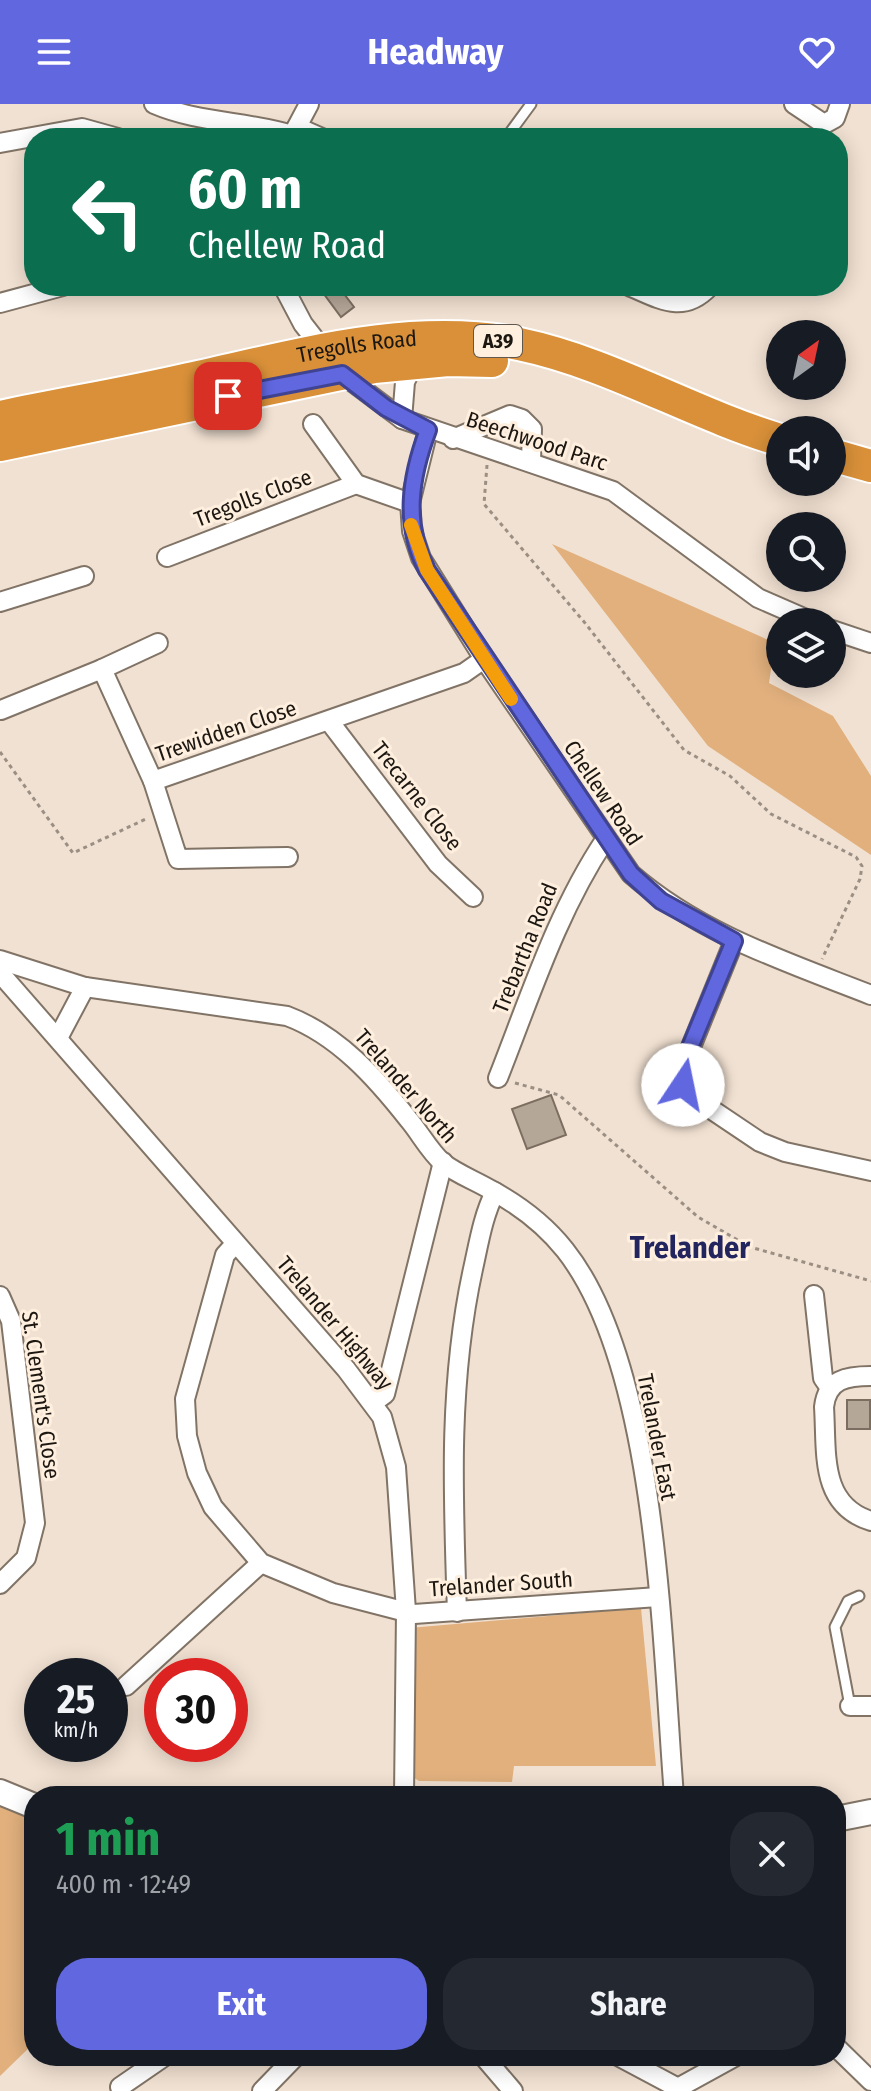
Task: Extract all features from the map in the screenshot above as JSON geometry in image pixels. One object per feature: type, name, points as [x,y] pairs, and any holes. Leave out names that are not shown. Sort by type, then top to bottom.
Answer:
[{"type":"highway","name":"Tregolls Road","points":[[0,445],[440,337],[517,344],[597,366],[663,398]]},
{"type":"highway","name":"Tregolls Road","points":[[0,417],[333,362],[520,363],[663,398],[766,435]]},
{"type":"highway","points":[[846,459],[871,466]]},
{"type":"street","points":[[154,104],[182,116],[273,128]]},
{"type":"street","points":[[296,128],[309,104]]},
{"type":"street","points":[[794,104],[824,124],[835,118],[840,104]]},
{"type":"street","points":[[0,143],[24,139]]},
{"type":"street","points":[[0,303],[26,296]]},
{"type":"street","name":"Beechwood Parc","points":[[288,296],[303,324],[333,362],[402,419],[453,439],[531,461],[613,491],[758,598],[781,608]]},
{"type":"street","points":[[658,296],[681,304],[700,296]]},
{"type":"street","points":[[402,419],[405,382],[414,362]]},
{"type":"street","points":[[453,439],[510,415],[522,419],[532,429],[531,461]]},
{"type":"street","points":[[313,424],[356,484],[410,503]]},
{"type":"street","name":"Chellew Road","points":[[428,430],[410,503],[412,531],[421,558],[484,659],[631,874],[661,901],[734,941],[871,995]]},
{"type":"street","name":"Tregolls Close","points":[[167,557],[356,484]]},
{"type":"street","points":[[0,602],[84,576]]},
{"type":"street","points":[[846,635],[871,643]]},
{"type":"street","points":[[1,710],[158,643]]},
{"type":"street","name":"Trewidden Close","points":[[102,669],[153,781],[464,673],[484,659]]},
{"type":"street","name":"Trecarne Close","points":[[329,721],[438,864],[473,897]]},
{"type":"street","points":[[153,781],[178,859],[288,857]]},
{"type":"street","name":"Trebartha Road","points":[[498,1078],[558,926],[582,875],[605,840]]},
{"type":"street","points":[[734,941],[682,1069],[687,1093],[760,1142],[785,1152],[871,1171]]},
{"type":"street","name":"Trelander North","points":[[0,960],[85,987],[287,1016],[311,1025],[371,1077],[443,1162],[385,1394],[374,1402]]},
{"type":"street","name":"Trelander Highway","points":[[0,973],[374,1402],[388,1432],[396,1467],[406,1611],[404,1786]]},
{"type":"street","points":[[58,1038],[85,987]]},
{"type":"street","name":"Trelander East","points":[[443,1162],[524,1209],[565,1250],[589,1287],[608,1327],[629,1399],[644,1481],[658,1597],[673,1786]]},
{"type":"street","points":[[457,1612],[452,1459],[455,1379],[467,1298],[486,1209],[495,1192]]},
{"type":"street","name":"Trelander South","points":[[235,1244],[225,1255],[194,1358],[185,1399],[185,1418],[191,1455],[204,1490],[224,1522],[261,1563],[274,1572],[333,1593],[406,1611],[457,1612],[658,1597]]},
{"type":"street","points":[[814,1295],[823,1378],[830,1388]]},
{"type":"street","name":"St. Clement's Close","points":[[0,1296],[11,1321],[35,1523],[26,1558],[0,1584]]},
{"type":"street","points":[[871,1376],[843,1378],[830,1388],[824,1407],[832,1491],[846,1510],[871,1521]]},
{"type":"street","points":[[128,1684],[261,1563]]},
{"type":"street","points":[[850,1706],[871,1706]]},
{"type":"street","points":[[0,1792],[24,1802]]},
{"type":"street","points":[[846,1817],[871,1812]]},
{"type":"street","points":[[846,2057],[871,2081]]},
{"type":"street","points":[[120,2087],[150,2066]]},
{"type":"street","points":[[262,2091],[286,2066]]},
{"type":"street","points":[[492,2066],[513,2091]]},
{"type":"street","points":[[636,2066],[679,2089],[719,2066]]},
{"type":"lane","points":[[513,128],[531,104]]},
{"type":"lane","points":[[850,1706],[835,1627],[848,1601],[859,1596]]},
{"type":"path","points":[[488,449],[484,504],[585,623],[684,750],[730,776],[771,814],[856,857],[862,866],[860,879],[815,973]]},
{"type":"path","points":[[0,752],[73,853],[163,811]]},
{"type":"path","points":[[498,1078],[559,1095],[698,1217],[750,1247],[871,1281]]},
{"type":"shaded area","points":[[552,544],[766,639],[766,688],[779,688],[833,716],[871,776],[871,855],[708,746]]},
{"type":"shaded area","points":[[641,1608],[656,1766],[514,1766],[512,1782],[419,1781],[408,1774],[409,1628]]},
{"type":"shaded area","points":[[0,1792],[24,1802],[24,2053],[0,2076]]},
{"type":"building","points":[[325,296],[346,296],[354,307],[341,317]]},
{"type":"building","points":[[551,1095],[566,1135],[527,1149],[512,1109]]},
{"type":"building","points":[[847,1400],[870,1400],[870,1429],[847,1429]]},
{"type":"slow traffic","points":[[411,525],[427,570],[511,699]]},
{"type":"district","name":"Trelander","points":[[690,1248]]},
{"type":"route","points":[[228,396],[342,374],[402,419],[428,430],[410,503],[412,531],[427,570],[605,840],[631,874],[661,901],[734,941],[684,1062],[683,1085]]}]
